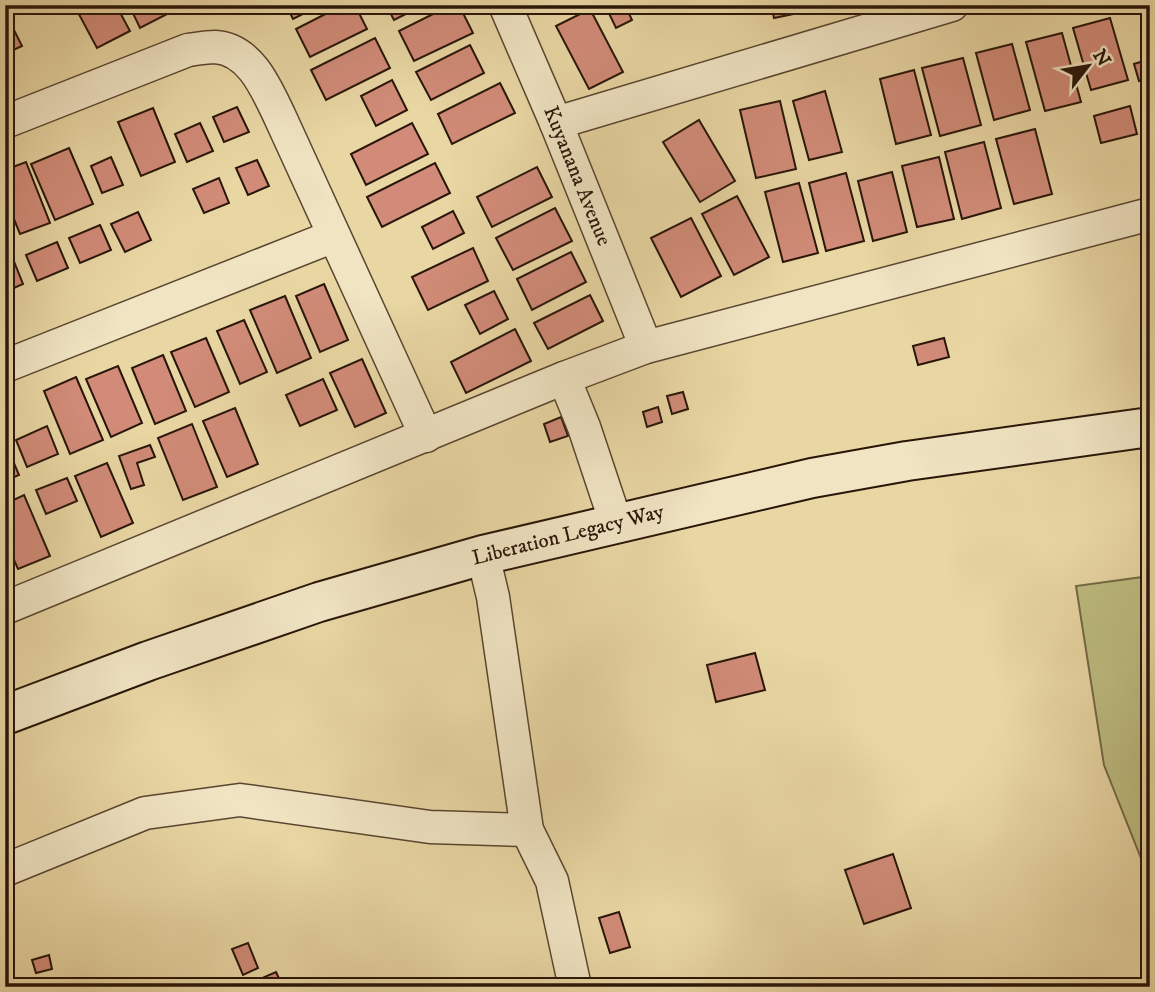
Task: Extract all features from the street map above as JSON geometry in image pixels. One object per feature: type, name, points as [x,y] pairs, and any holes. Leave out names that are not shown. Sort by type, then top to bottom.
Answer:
[{"type":"main road","name":"Liberation Legacy Way","points":[[5,715],[148,661],[306,607],[483,555],[826,476],[907,461],[1150,427]]},
{"type":"street","name":"Kuyanana Avenue","points":[[505,5],[556,123],[646,347]]},
{"type":"street","points":[[556,123],[952,5]]},
{"type":"street","points":[[5,122],[188,50],[217,47],[242,57],[261,78],[426,436]]},
{"type":"street","points":[[5,608],[564,378],[646,347],[1150,214]]},
{"type":"street","points":[[5,366],[334,236]]},
{"type":"street","points":[[564,378],[584,427],[616,523]]},
{"type":"street","points":[[483,555],[493,597],[527,830],[552,881],[575,987]]},
{"type":"street","points":[[5,870],[145,813],[240,800],[430,827],[527,830]]},
{"type":"shaded area","points":[[1150,576],[1150,881],[1104,765],[1076,586]]},
{"type":"building","points":[[74,5],[116,5],[130,31],[97,48]]},
{"type":"building","points":[[129,5],[167,5],[171,12],[140,28]]},
{"type":"building","points":[[286,5],[321,5],[293,19]]},
{"type":"building","points":[[343,5],[355,5],[367,29],[310,57],[296,29]]},
{"type":"building","points":[[386,5],[419,5],[420,7],[394,20]]},
{"type":"building","points":[[451,5],[459,5],[473,33],[414,61],[399,31]]},
{"type":"building","points":[[605,5],[625,5],[632,20],[616,28]]},
{"type":"building","points":[[771,5],[812,5],[813,10],[774,18]]},
{"type":"building","points":[[590,9],[623,72],[589,89],[556,26]]},
{"type":"building","points":[[1110,18],[1128,80],[1091,90],[1073,28]]},
{"type":"building","points":[[12,26],[22,46],[7,53],[5,29]]},
{"type":"building","points":[[1062,33],[1081,102],[1045,111],[1026,42]]},
{"type":"building","points":[[375,38],[390,68],[326,100],[311,70]]},
{"type":"building","points":[[1012,44],[1030,110],[994,120],[976,53]]},
{"type":"building","points":[[470,45],[484,73],[431,100],[416,72]]},
{"type":"building","points":[[963,58],[981,125],[940,136],[922,68]]},
{"type":"building","points":[[1150,59],[1150,78],[1139,81],[1134,64]]},
{"type":"building","points":[[914,70],[931,135],[896,144],[880,79]]},
{"type":"building","points":[[392,80],[407,110],[376,126],[361,96]]},
{"type":"building","points":[[500,83],[515,113],[452,144],[438,114]]},
{"type":"building","points":[[825,91],[842,152],[809,160],[793,101]]},
{"type":"building","points":[[780,101],[796,169],[756,178],[740,110]]},
{"type":"building","points":[[1130,106],[1137,134],[1101,143],[1094,116]]},
{"type":"building","points":[[237,107],[249,132],[224,142],[213,117]]},
{"type":"building","points":[[153,108],[175,162],[141,176],[118,122]]},
{"type":"building","points":[[699,120],[735,181],[700,202],[663,142]]},
{"type":"building","points":[[200,123],[213,151],[187,162],[175,134]]},
{"type":"building","points":[[412,123],[428,154],[366,185],[351,154]]},
{"type":"building","points":[[1035,129],[1052,194],[1014,204],[996,139]]},
{"type":"building","points":[[984,142],[1001,208],[962,219],[945,152]]},
{"type":"building","points":[[69,148],[93,204],[55,220],[31,164]]},
{"type":"building","points":[[111,157],[123,185],[102,193],[91,166]]},
{"type":"building","points":[[939,157],[954,219],[917,227],[902,166]]},
{"type":"building","points":[[257,160],[269,186],[248,195],[236,168]]},
{"type":"building","points":[[26,162],[50,223],[20,234],[5,197],[5,170]]},
{"type":"building","points":[[435,163],[450,193],[382,227],[367,197]]},
{"type":"building","points":[[537,167],[552,197],[492,227],[477,197]]},
{"type":"building","points":[[892,172],[907,232],[873,241],[858,181]]},
{"type":"building","points":[[846,173],[864,241],[826,251],[809,183]]},
{"type":"building","points":[[219,178],[229,203],[204,213],[193,189]]},
{"type":"building","points":[[799,183],[818,253],[783,262],[765,192]]},
{"type":"building","points":[[737,196],[769,257],[734,275],[702,214]]},
{"type":"building","points":[[555,208],[572,241],[513,270],[496,238]]},
{"type":"building","points":[[453,211],[464,233],[433,249],[422,227]]},
{"type":"building","points":[[138,212],[151,240],[125,252],[111,224]]},
{"type":"building","points":[[691,218],[721,276],[681,297],[651,238]]},
{"type":"building","points":[[100,225],[111,250],[80,263],[69,238]]},
{"type":"building","points":[[57,242],[68,268],[37,281],[26,255]]},
{"type":"building","points":[[473,248],[488,281],[428,310],[412,277]]},
{"type":"building","points":[[571,252],[586,282],[532,310],[517,279]]},
{"type":"building","points":[[11,254],[23,284],[5,292],[5,257]]},
{"type":"building","points":[[324,284],[348,340],[320,352],[296,296]]},
{"type":"building","points":[[494,291],[508,319],[480,334],[465,305]]},
{"type":"building","points":[[590,295],[603,321],[548,349],[534,323]]},
{"type":"building","points":[[285,296],[311,358],[277,373],[250,310]]},
{"type":"building","points":[[244,320],[267,372],[240,384],[217,331]]},
{"type":"building","points":[[515,329],[531,361],[466,393],[451,362]]},
{"type":"building","points":[[206,338],[229,392],[195,407],[171,352]]},
{"type":"building","points":[[944,338],[949,357],[918,365],[913,346]]},
{"type":"building","points":[[163,355],[186,411],[155,424],[132,368]]},
{"type":"building","points":[[362,359],[386,413],[355,427],[330,373]]},
{"type":"building","points":[[118,366],[142,423],[111,437],[86,379]]},
{"type":"building","points":[[76,377],[103,440],[70,454],[44,391]]},
{"type":"building","points":[[323,379],[337,410],[300,426],[286,395]]},
{"type":"building","points":[[683,392],[688,409],[672,414],[667,396]]},
{"type":"building","points":[[658,407],[662,422],[647,427],[643,412]]},
{"type":"building","points":[[235,408],[258,464],[227,477],[203,421]]},
{"type":"building","points":[[561,417],[568,436],[550,442],[544,424]]},
{"type":"building","points":[[192,424],[217,487],[183,500],[158,438]]},
{"type":"building","points":[[47,426],[58,454],[27,467],[16,440]]},
{"type":"building","points":[[5,442],[19,475],[5,481]]},
{"type":"building","points":[[150,445],[155,457],[137,463],[144,485],[131,489],[119,456]]},
{"type":"building","points":[[107,463],[133,523],[101,537],[75,476]]},
{"type":"building","points":[[67,478],[77,501],[46,514],[36,490]]},
{"type":"building","points":[[24,495],[50,556],[18,569],[5,540],[5,504]]},
{"type":"building","points":[[755,653],[765,690],[716,702],[707,665]]},
{"type":"building","points":[[893,854],[911,908],[864,924],[845,870]]},
{"type":"building","points":[[619,912],[630,947],[610,953],[599,918]]},
{"type":"building","points":[[248,943],[258,968],[243,975],[232,949]]},
{"type":"building","points":[[49,955],[52,969],[36,973],[32,960]]},
{"type":"building","points":[[276,972],[283,987],[246,985]]}]
